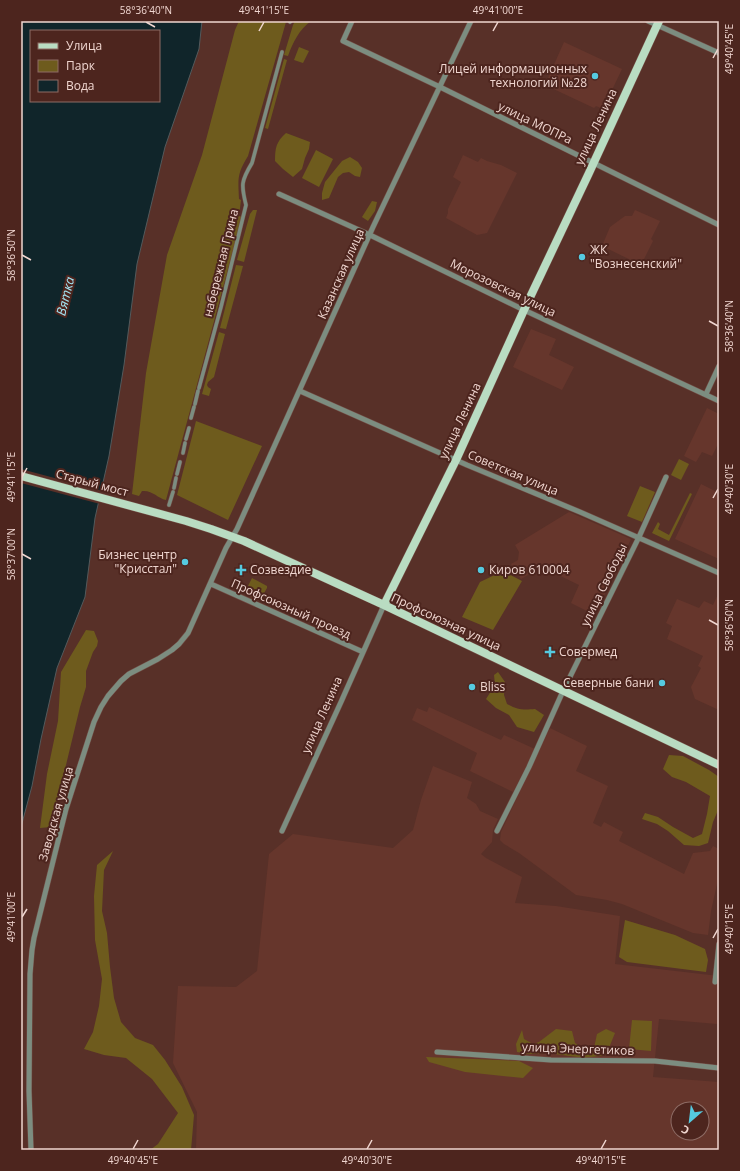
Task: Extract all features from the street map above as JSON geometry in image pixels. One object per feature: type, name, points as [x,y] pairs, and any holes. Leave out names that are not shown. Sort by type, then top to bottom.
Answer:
[{"type":"main road","name":"улица Ленина","points":[[384,605],[456,460],[524,310],[658,23]]},
{"type":"main road","name":"Старый мост","points":[[21,476],[157,513]]},
{"type":"main road","name":"Профсоюзная улица","points":[[157,513],[205,527],[232,537],[384,605],[719,765]]},
{"type":"street","name":"улица МОПРа","points":[[352,21],[342,40],[719,225]]},
{"type":"street","name":"Казанская улица","points":[[232,537],[370,235],[471,21]]},
{"type":"street","points":[[648,21],[658,23],[719,53]]},
{"type":"street","name":"набережная Грина","points":[[191,418],[221,308],[246,205],[242,189],[244,178],[252,163],[282,52]]},
{"type":"street","name":"Морозовская улица","points":[[279,194],[370,235],[524,310],[719,401]]},
{"type":"street","points":[[706,394],[719,366]]},
{"type":"street","name":"Советская улица","points":[[300,391],[719,573]]},
{"type":"street","points":[[182,453],[189,428]]},
{"type":"street","points":[[169,505],[180,462]]},
{"type":"street","name":"улица Свободы","points":[[497,831],[529,767],[563,691],[666,477]]},
{"type":"street","name":"Заводская улица","points":[[31,1150],[29,1091],[30,974],[32,950],[66,809],[94,722],[108,696],[121,681],[129,674],[172,650],[184,639],[192,626],[232,537]]},
{"type":"street","name":"Профсоюзный проезд","points":[[211,584],[363,652]]},
{"type":"street","name":"улица Ленина","points":[[282,831],[384,605]]},
{"type":"street","points":[[715,982],[719,944]]},
{"type":"street","name":"улица Энергетиков","points":[[437,1052],[551,1060],[655,1062],[719,1068]]},
{"type":"shaded area","points":[[564,42],[622,69],[603,109],[596,106],[594,108],[545,85]]},
{"type":"shaded area","points":[[463,155],[478,162],[481,158],[501,165],[517,173],[487,233],[477,235],[446,218],[448,209],[461,182],[453,177]]},
{"type":"shaded area","points":[[635,210],[660,221],[651,239],[653,241],[641,265],[602,246],[610,227],[625,216],[632,216]]},
{"type":"shaded area","points":[[531,329],[556,339],[549,355],[574,367],[562,390],[513,367]]},
{"type":"shaded area","points":[[707,408],[719,414],[719,442],[712,456],[702,452],[696,462],[684,456]]},
{"type":"shaded area","points":[[701,484],[719,493],[719,559],[675,539]]},
{"type":"shaded area","points":[[569,512],[631,539],[595,615],[571,603],[579,585],[542,567],[521,579],[511,564],[518,560],[519,552],[515,545]]},
{"type":"shaded area","points":[[719,592],[719,710],[695,699],[691,687],[701,668],[698,666],[703,656],[667,639],[672,626],[666,623],[677,599],[699,608],[704,601],[713,605]]},
{"type":"shaded area","points":[[429,707],[501,740],[504,735],[535,749],[513,792],[470,771],[477,753],[412,720],[417,708],[427,712]]},
{"type":"shaded area","points":[[550,728],[587,746],[576,771],[608,786],[593,823],[601,827],[604,822],[623,832],[619,841],[684,874],[693,853],[710,851],[713,846],[719,849],[719,879],[711,911],[708,935],[693,933],[622,904],[576,895],[500,840],[501,832]]},
{"type":"shaded area","points":[[433,766],[472,782],[467,798],[476,804],[480,811],[498,819],[493,830],[492,842],[481,854],[522,877],[515,903],[556,906],[620,916],[615,964],[719,976],[719,1008],[717,1024],[659,1019],[653,1077],[719,1082],[719,1150],[196,1150],[197,1112],[173,1063],[178,986],[236,987],[257,971],[269,854],[293,834],[393,848],[413,830],[421,800]]},
{"type":"green space","points":[[239,21],[286,22],[248,156],[240,172],[238,186],[239,199],[241,200],[239,216],[242,217],[166,500],[146,491],[142,491],[139,496],[132,494],[146,373],[167,255],[202,155],[235,30]]},
{"type":"green space","points":[[295,21],[311,21],[303,28],[297,37],[288,56],[284,55],[293,25]]},
{"type":"green space","points":[[299,47],[309,51],[303,63],[294,60]]},
{"type":"green space","points":[[284,59],[287,60],[268,129],[265,128]]},
{"type":"green space","points":[[286,133],[310,142],[302,169],[293,177],[275,161],[277,146],[280,139]]},
{"type":"green space","points":[[316,150],[333,159],[319,187],[302,178]]},
{"type":"green space","points":[[350,157],[358,162],[362,168],[360,177],[349,172],[343,173],[338,177],[329,198],[322,200],[325,182],[342,161]]},
{"type":"green space","points":[[372,201],[377,202],[375,211],[368,221],[362,217]]},
{"type":"green space","points":[[253,210],[257,210],[244,262],[237,260],[250,214]]},
{"type":"green space","points":[[236,265],[243,266],[226,329],[220,328]]},
{"type":"green space","points":[[219,332],[225,334],[214,377],[208,382],[207,385],[211,389],[209,396],[202,394]]},
{"type":"green space","points":[[196,421],[262,446],[228,520],[177,495]]},
{"type":"green space","points":[[679,459],[689,464],[681,480],[671,475]]},
{"type":"green space","points":[[640,486],[655,492],[642,522],[627,516]]},
{"type":"green space","points":[[690,493],[692,494],[669,541],[652,533],[658,522],[660,524],[658,529],[669,535]]},
{"type":"green space","points":[[503,571],[522,581],[493,630],[462,617],[480,582]]},
{"type":"green space","points":[[252,578],[267,586],[260,600],[245,594]]},
{"type":"green space","points":[[86,630],[94,631],[98,641],[97,646],[93,652],[86,671],[86,687],[51,827],[40,828],[47,774],[58,721],[61,672]]},
{"type":"green space","points":[[498,672],[505,682],[504,695],[507,704],[521,709],[535,709],[544,715],[534,732],[517,727],[509,715],[496,708],[486,699],[495,685],[494,675]]},
{"type":"green space","points":[[669,755],[683,756],[719,777],[719,808],[713,822],[708,843],[699,846],[684,845],[668,831],[657,824],[642,819],[645,813],[658,817],[693,838],[702,834],[710,796],[686,782],[672,777],[663,769]]},
{"type":"green space","points":[[113,851],[104,870],[102,911],[107,933],[114,998],[121,1022],[135,1038],[153,1045],[165,1060],[182,1087],[194,1115],[191,1150],[150,1150],[158,1144],[178,1113],[152,1079],[126,1058],[104,1055],[84,1049],[93,1032],[99,1006],[102,979],[95,940],[94,896],[97,865]]},
{"type":"green space","points":[[625,920],[675,935],[705,949],[708,960],[706,972],[627,962],[619,957]]},
{"type":"green space","points":[[632,1020],[652,1021],[651,1051],[629,1049]]},
{"type":"green space","points":[[556,1029],[572,1031],[575,1043],[586,1051],[594,1048],[597,1034],[606,1029],[615,1033],[606,1055],[585,1058],[547,1053],[528,1054],[517,1052],[516,1044],[522,1030],[524,1039],[533,1044],[539,1042]]},
{"type":"green space","points":[[426,1057],[519,1061],[533,1068],[523,1078],[465,1072],[429,1062]]},
{"type":"water","name":"Вятка","points":[[21,21],[202,21],[199,49],[165,147],[137,264],[124,365],[109,456],[95,518],[85,597],[57,668],[32,786],[21,827]]},
{"type":"pier","points":[[21,469],[103,491],[100,504],[21,483]]},
{"type":"place","name":"Лицей информационных технологий №28","points":[[595,76]]},
{"type":"place","name":"ЖК \"Вознесенский\"","points":[[582,257]]},
{"type":"place","name":"Бизнес центр \"Крисстал\"","points":[[185,562]]},
{"type":"place","name":"Созвездие","points":[[241,570]]},
{"type":"place","name":"Киров 610004","points":[[481,570]]},
{"type":"place","name":"Совермед","points":[[550,652]]},
{"type":"place","name":"Северные бани","points":[[662,683]]},
{"type":"place","name":"Bliss","points":[[472,687]]}]
